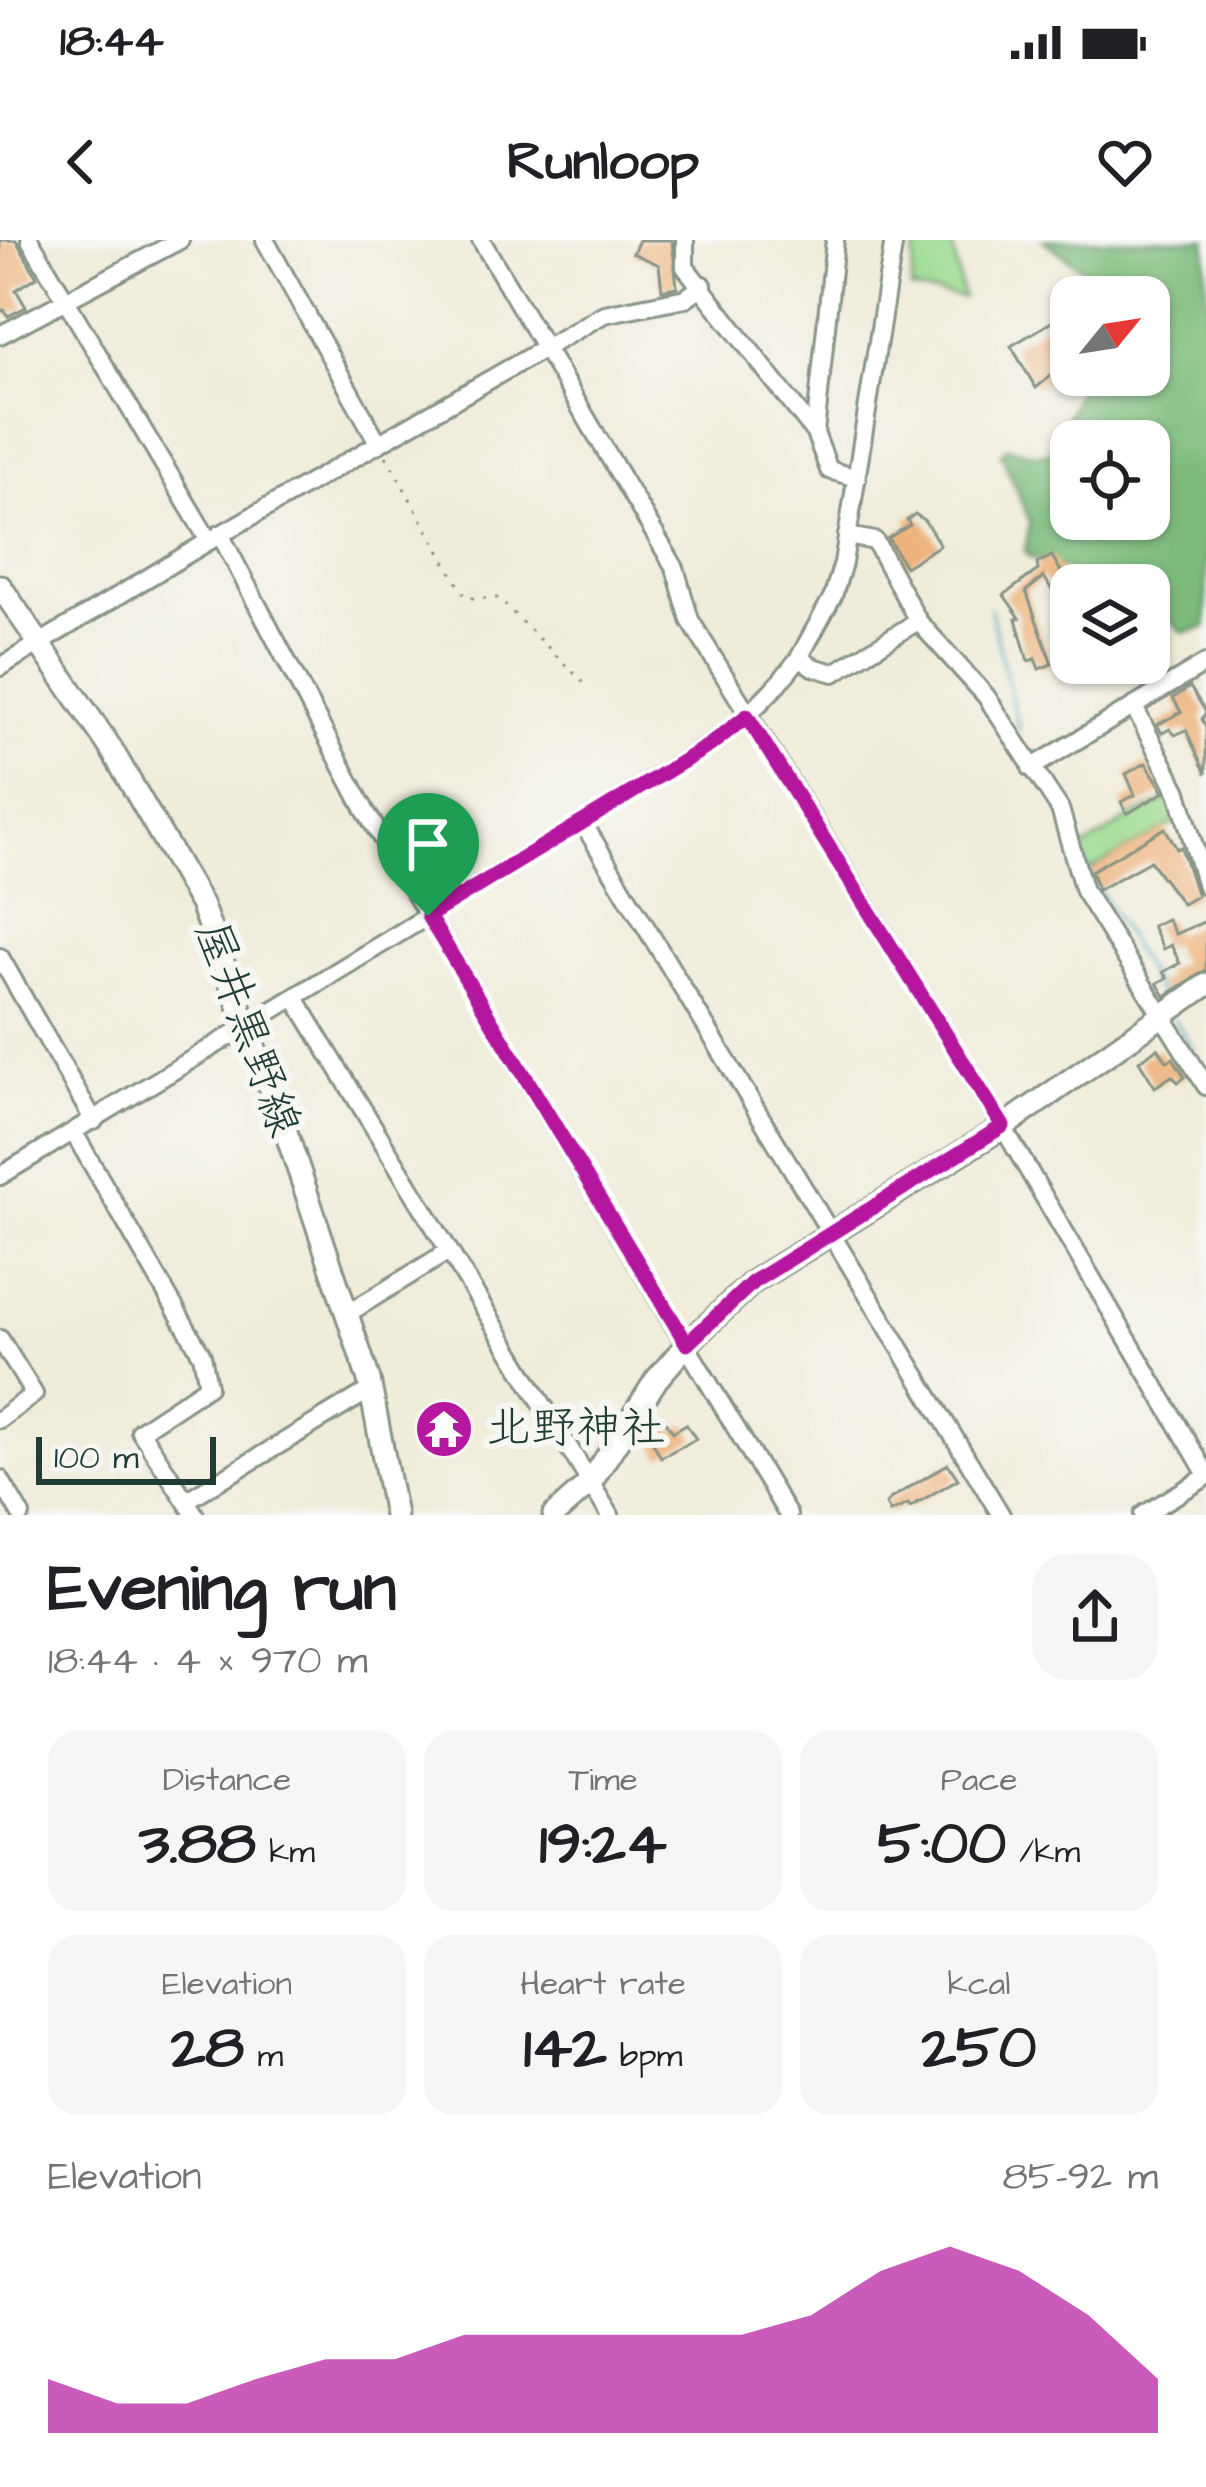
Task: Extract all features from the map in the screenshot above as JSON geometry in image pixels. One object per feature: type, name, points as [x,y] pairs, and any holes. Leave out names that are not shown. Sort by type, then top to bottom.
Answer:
[{"type":"main road","name":"屋井黒野線","points":[[0,586],[110,747],[201,904],[347,1314],[370,1390],[395,1515]]},
{"type":"main road","points":[[554,1515],[591,1483],[656,1380],[753,1282],[1003,1126],[1206,985]]},
{"type":"street","points":[[30,240],[214,538],[366,812],[788,1515]]},
{"type":"street","points":[[0,335],[180,240]]},
{"type":"street","points":[[265,240],[379,444]]},
{"type":"street","points":[[481,240],[675,568],[690,620],[1003,1126],[1206,1475],[1143,1515]]},
{"type":"street","points":[[685,240],[686,267],[815,433],[829,470],[856,478]]},
{"type":"street","points":[[815,433],[835,240]]},
{"type":"street","points":[[0,1176],[710,745],[747,716],[799,658],[833,596],[847,536],[894,240]]},
{"type":"street","points":[[0,668],[214,538],[604,314],[686,298],[703,285]]},
{"type":"street","points":[[847,536],[874,542],[918,621],[986,697],[1060,809],[1084,891],[1206,1086]]},
{"type":"street","points":[[799,658],[834,673],[918,621]]},
{"type":"street","points":[[1031,768],[1206,663]]},
{"type":"street","points":[[1134,706],[1178,792],[1206,886]]},
{"type":"street","points":[[583,823],[1000,1515]]},
{"type":"street","points":[[0,957],[94,1121]]},
{"type":"street","points":[[295,998],[610,1515]]},
{"type":"street","points":[[74,1133],[202,1355],[208,1385],[140,1431],[191,1508],[370,1390]]},
{"type":"street","points":[[347,1314],[449,1251]]},
{"type":"street","points":[[0,1339],[34,1394],[0,1419]]},
{"type":"street","points":[[0,1479],[21,1515]]},
{"type":"path","points":[[379,444],[466,598],[499,598],[586,686]]},
{"type":"green space","points":[[916,240],[951,240],[963,298],[911,290]]},
{"type":"green space","points":[[1043,240],[1206,240],[1206,627],[1183,633],[1170,620],[1170,564],[1051,564],[1031,558],[1025,551],[1030,522],[1001,453],[1008,447],[1035,454],[1050,452],[1050,540],[1170,540],[1170,420],[1065,420],[1075,396],[1170,396],[1170,276],[1086,276],[1086,271]]},
{"type":"green space","points":[[1175,797],[1182,819],[1083,874],[1076,853],[1131,817]]},
{"type":"building","points":[[0,240],[16,240],[37,277],[16,290],[26,307],[8,316],[0,312]]},
{"type":"building","points":[[639,240],[672,240],[677,287],[662,290],[659,265],[633,253]]},
{"type":"building","points":[[1050,323],[1050,377],[1036,388],[1011,346]]},
{"type":"building","points":[[915,514],[940,545],[905,567],[888,538],[910,525],[907,520]]},
{"type":"building","points":[[1052,556],[1057,564],[1050,564],[1050,587],[1044,577],[1026,591],[1050,658],[1050,665],[1039,669],[1035,659],[1028,661],[1016,619],[1020,618],[1004,595],[1038,570],[1037,563]]},
{"type":"building","points":[[1190,687],[1206,712],[1202,719],[1206,774],[1186,730],[1162,733],[1157,725],[1181,712],[1173,698]]},
{"type":"building","points":[[1146,763],[1164,792],[1127,814],[1121,802],[1135,795],[1126,774]]},
{"type":"building","points":[[1165,828],[1177,849],[1181,847],[1197,896],[1182,904],[1150,861],[1098,890],[1091,871]]},
{"type":"building","points":[[1167,919],[1175,934],[1206,921],[1206,970],[1165,996],[1157,983],[1167,978],[1163,972],[1180,963],[1171,945],[1163,949],[1152,926]]},
{"type":"building","points":[[1158,1048],[1167,1061],[1173,1058],[1185,1077],[1178,1082],[1172,1076],[1155,1087],[1139,1061]]},
{"type":"building","points":[[661,1415],[673,1432],[686,1424],[696,1439],[661,1457],[644,1426]]},
{"type":"building","points":[[948,1464],[958,1479],[910,1507],[890,1512],[886,1504],[890,1499]]},
{"type":"waterway","points":[[990,608],[1019,731]]},
{"type":"waterway","points":[[1083,861],[1163,1000]]},
{"type":"waterway","points":[[1174,1019],[1193,1049]]},
{"type":"place","name":"北野神社","points":[[444,1429]]},
{"type":"route","points":[[747,716],[1003,1126],[753,1282],[687,1344],[428,916],[710,745],[747,716]]}]
